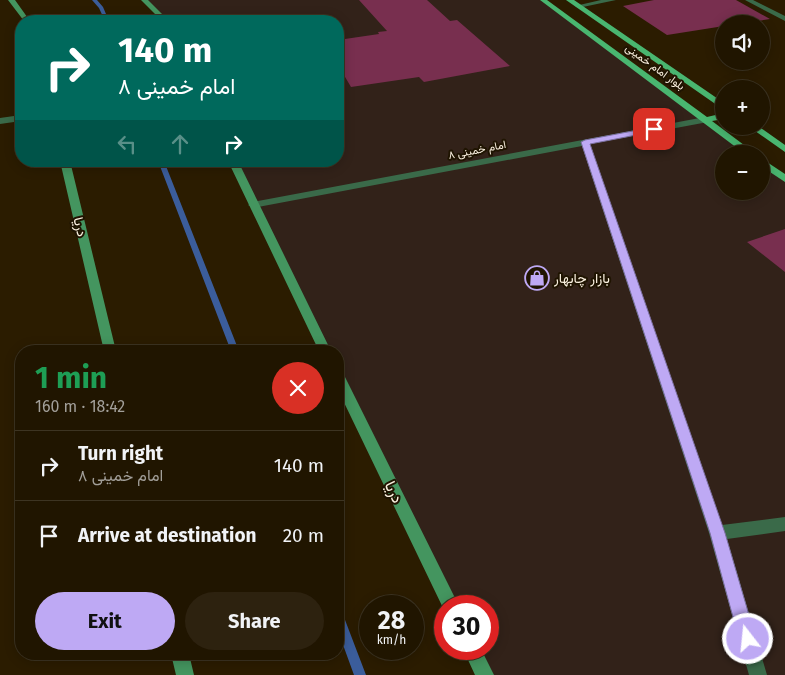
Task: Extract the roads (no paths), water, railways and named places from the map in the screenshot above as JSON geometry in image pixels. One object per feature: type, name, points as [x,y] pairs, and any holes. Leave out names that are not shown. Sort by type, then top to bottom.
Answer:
[{"type":"main road","name":"بلوار امام خمینی","points":[[543,0],[739,145]]},
{"type":"main road","name":"بلوار امام خمینی","points":[[569,0],[715,101]]},
{"type":"main road","points":[[705,120],[715,118]]},
{"type":"main road","points":[[765,135],[785,149]]},
{"type":"main road","points":[[770,168],[785,179]]},
{"type":"street","points":[[11,0],[22,15]]},
{"type":"street","points":[[144,0],[160,15]]},
{"type":"street","points":[[578,6],[613,0]]},
{"type":"street","points":[[748,0],[785,19]]},
{"type":"street","points":[[0,122],[15,119]]},
{"type":"street","name":"امام خمینی ۸","points":[[253,205],[705,120]]},
{"type":"street","points":[[585,142],[718,533],[758,675]]},
{"type":"street","name":"دریا","points":[[66,167],[109,345]]},
{"type":"street","points":[[236,167],[321,345]]},
{"type":"street","name":"دریا","points":[[344,389],[446,595]]},
{"type":"street","points":[[718,533],[785,524]]},
{"type":"street","points":[[181,660],[185,675]]},
{"type":"street","points":[[478,660],[485,675]]},
{"type":"waterway","points":[[94,0],[101,7],[104,15]]},
{"type":"waterway","points":[[163,167],[233,345]]},
{"type":"waterway","points":[[344,632],[360,675]]},
{"type":"place","name":"بازار چابهار","points":[[537,278]]}]
